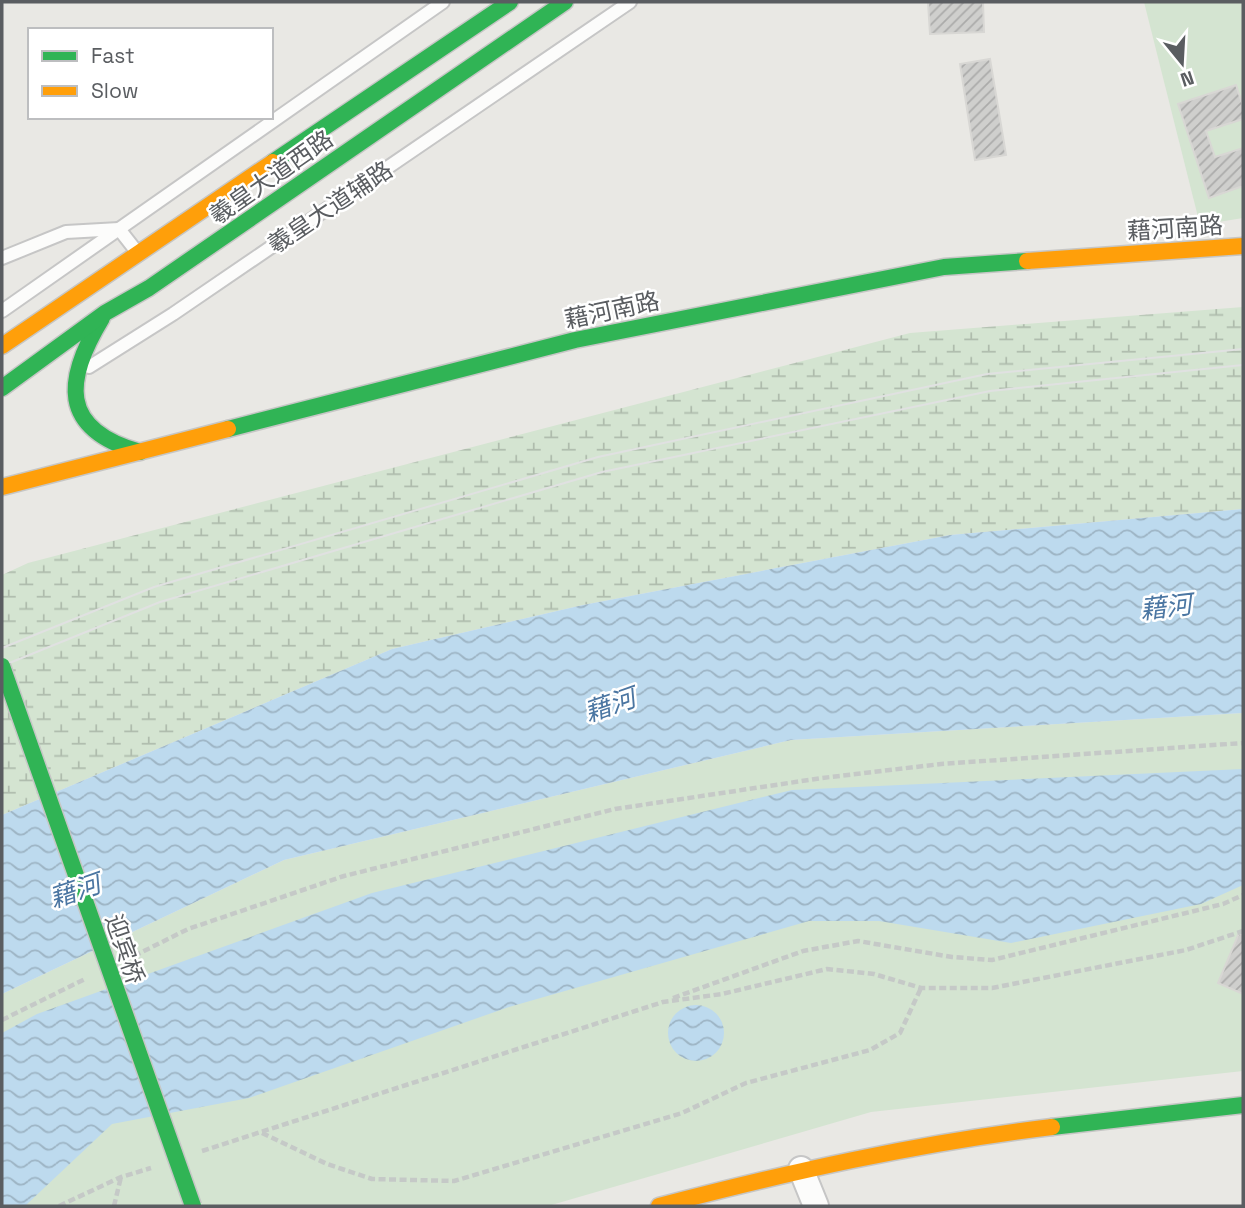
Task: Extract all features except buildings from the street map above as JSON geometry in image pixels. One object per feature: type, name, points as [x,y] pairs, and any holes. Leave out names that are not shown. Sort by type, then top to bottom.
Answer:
[{"type":"main road","name":"羲皇大道西路","points":[[2,346],[510,2]]},
{"type":"main road","name":"羲皇大道西路","points":[[2,388],[105,313],[149,288],[565,2]]},
{"type":"main road","name":"藉河南路","points":[[2,487],[575,340],[944,267],[1243,246]]},
{"type":"main road","points":[[105,313],[69,376],[80,409],[99,436],[118,447],[140,452]]},
{"type":"main road","name":"迎宾桥","points":[[2,666],[193,1206]]},
{"type":"main road","points":[[659,1206],[801,1169],[968,1138],[1243,1105]]},
{"type":"street","points":[[801,1169],[816,1206]]},
{"type":"lane","points":[[2,311],[443,2]]},
{"type":"lane","name":"羲皇大道辅路","points":[[69,376],[173,314],[630,2]]},
{"type":"lane","points":[[119,229],[139,255]]},
{"type":"lane","points":[[2,258],[66,232],[119,229]]},
{"type":"lane","points":[[18,375],[40,376]]},
{"type":"path","points":[[126,959],[188,929],[344,876],[615,809],[796,781],[942,764],[1243,744]]},
{"type":"path","points":[[198,1153],[663,1002],[803,951],[858,941],[951,957],[992,960],[1223,904],[1243,895]]},
{"type":"path","points":[[663,1002],[722,994],[827,969],[874,974],[921,988],[992,988],[1186,950],[1243,930]]},
{"type":"path","points":[[2,1020],[89,978]]},
{"type":"path","points":[[262,1133],[327,1164],[372,1179],[454,1181],[682,1113],[746,1083],[870,1050],[900,1033],[921,988]]},
{"type":"path","points":[[59,1206],[121,1177],[160,1165]]},
{"type":"path","points":[[114,1206],[121,1177]]},
{"type":"green space","points":[[1144,2],[1243,2],[1243,218],[1200,225]]},
{"type":"green space","points":[[1243,307],[1243,509],[950,535],[583,605],[392,649],[2,815],[2,575],[28,563],[910,333]]},
{"type":"green space","points":[[1243,713],[1243,1071],[871,1112],[548,1206],[2,1206],[2,994],[284,860],[791,740]]},
{"type":"water","name":"藉河","points":[[1243,509],[1243,713],[791,740],[284,860],[2,994],[2,815],[392,649],[583,605],[950,535]]},
{"type":"water","points":[[1243,769],[1243,885],[1201,904],[1011,943],[879,921],[809,921],[509,1007],[249,1098],[112,1124],[25,1206],[2,1206],[2,1033],[37,1014],[372,893],[792,790]]},
{"type":"water","points":[[696,1005],[711,1010],[719,1018],[724,1033],[719,1048],[711,1056],[696,1061],[681,1056],[673,1048],[668,1033],[673,1018],[681,1010]]},
{"type":"tram line","points":[[2,648],[154,587],[598,457],[987,374],[1243,349]]},
{"type":"tram line","points":[[2,666],[160,602],[602,472],[990,391],[1243,365]]},
{"type":"traffic: fast","points":[[273,162],[510,2]]},
{"type":"traffic: fast","points":[[2,388],[105,313],[149,288],[565,2]]},
{"type":"traffic: fast","points":[[228,429],[575,340],[944,267],[1027,261]]},
{"type":"traffic: fast","points":[[102,318],[81,361],[76,381],[76,399],[82,416],[94,430],[113,442],[140,452]]},
{"type":"traffic: fast","points":[[2,666],[193,1206]]},
{"type":"traffic: fast","points":[[1052,1127],[1243,1105]]},
{"type":"traffic: slow","points":[[2,346],[273,162]]},
{"type":"traffic: slow","points":[[1027,261],[1243,246]]},
{"type":"traffic: slow","points":[[2,487],[228,429]]},
{"type":"traffic: slow","points":[[659,1206],[854,1160],[952,1141],[1052,1127]]}]
